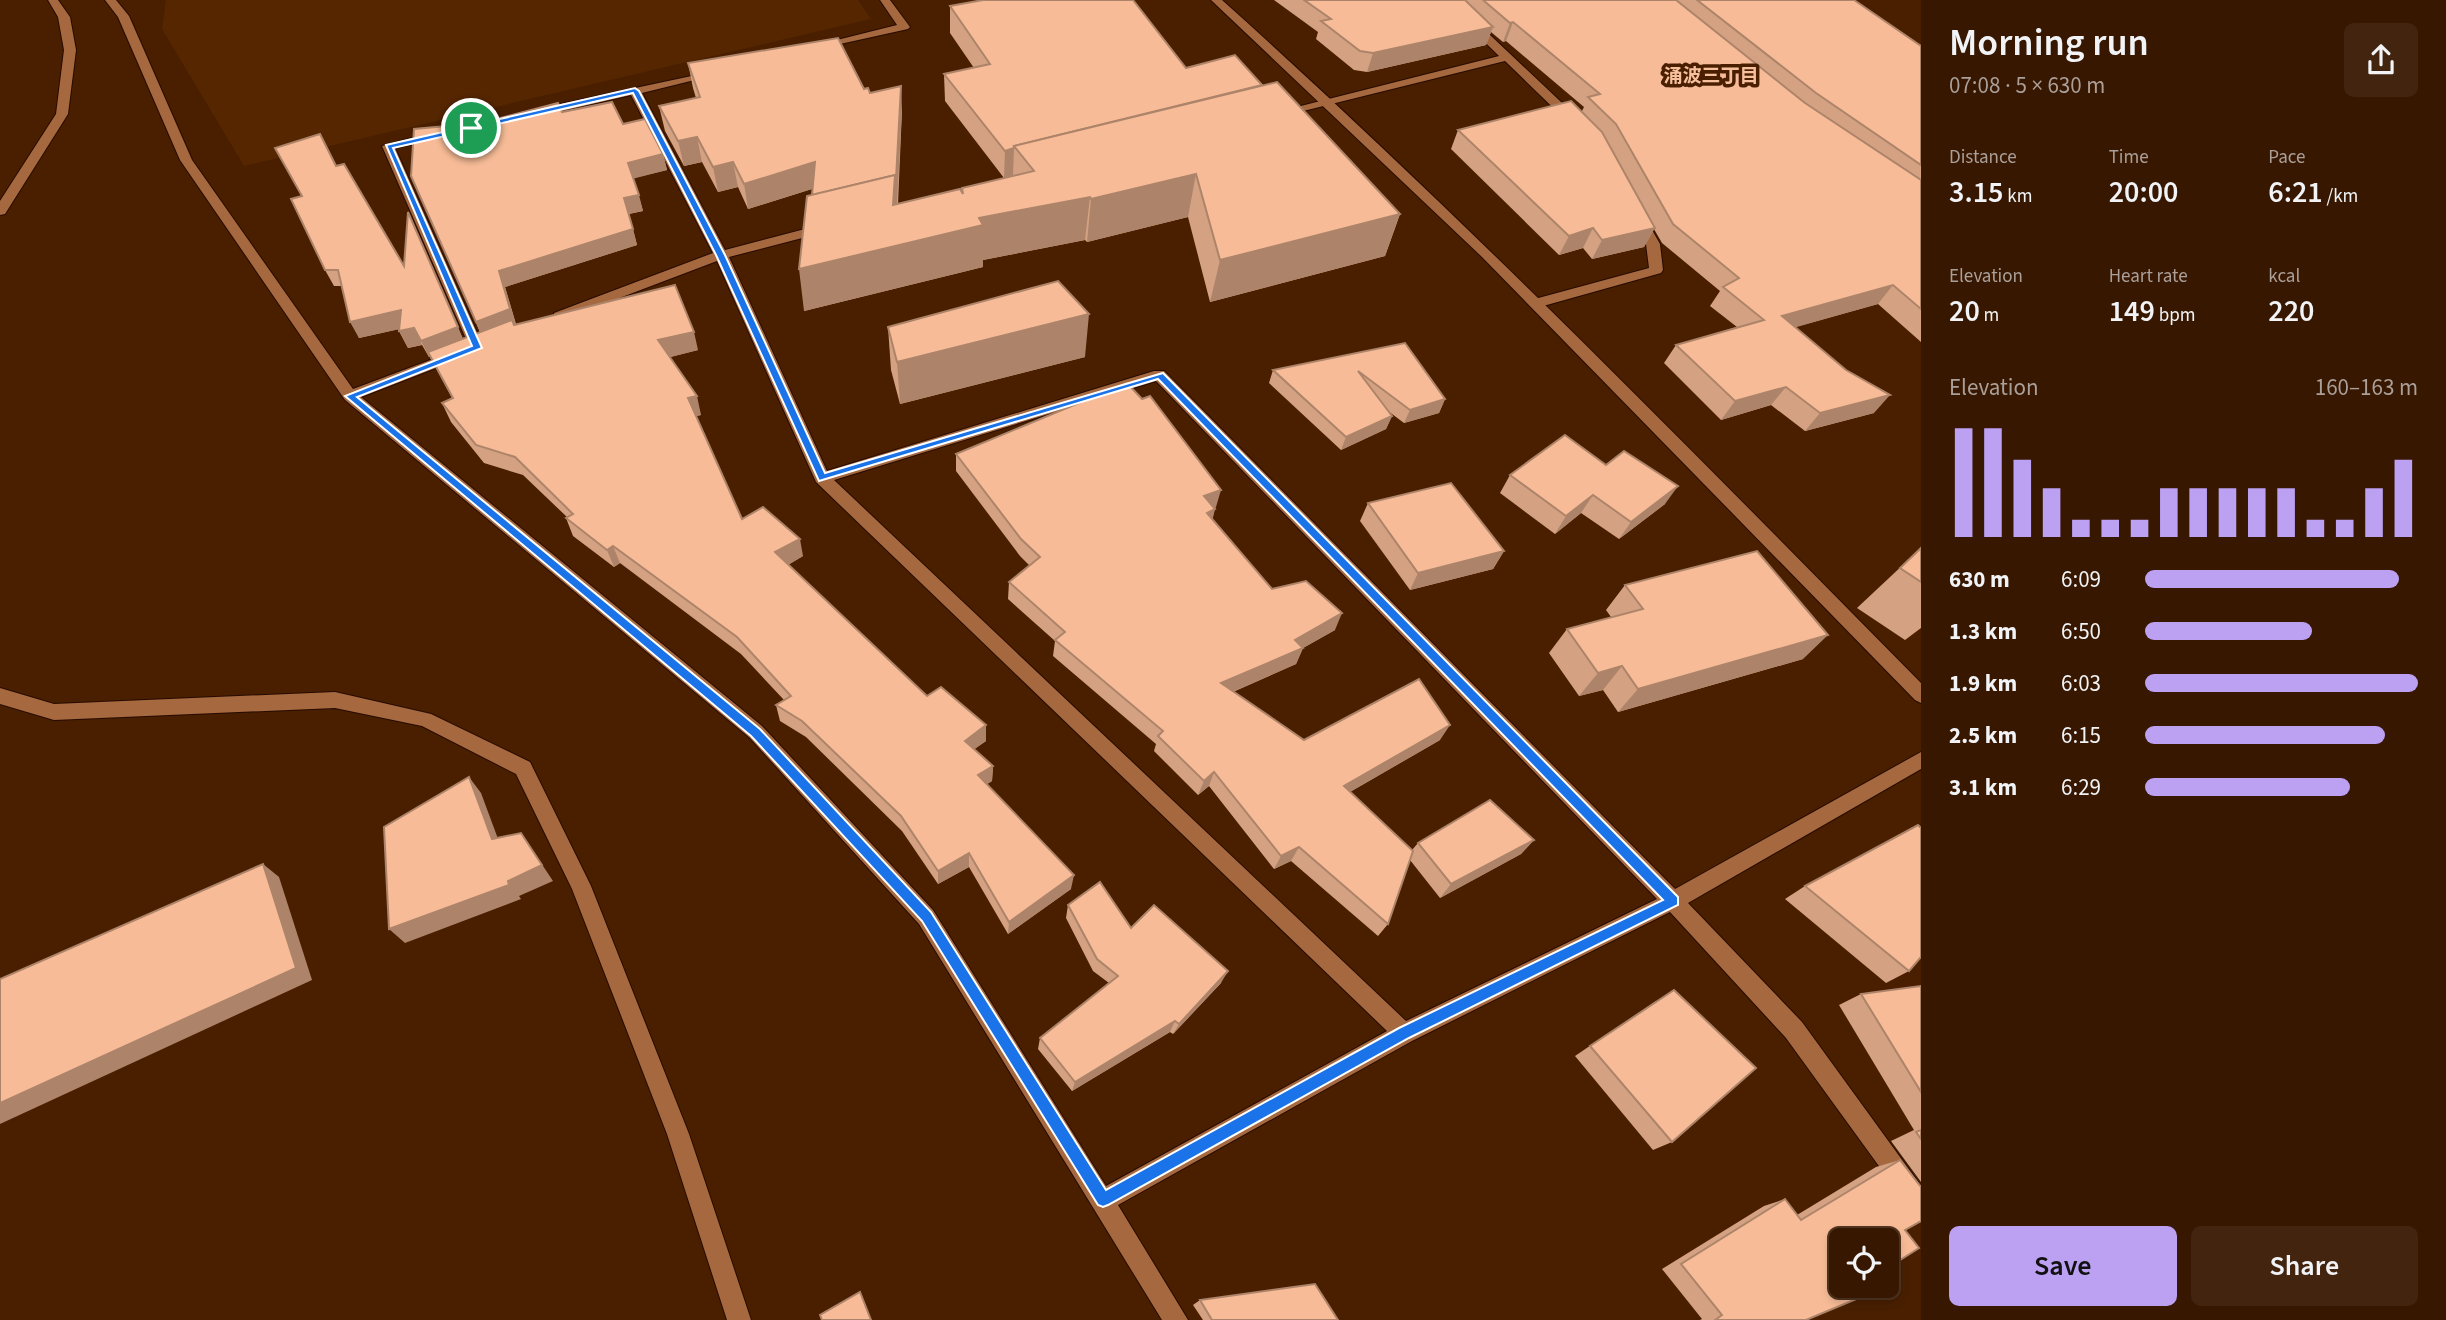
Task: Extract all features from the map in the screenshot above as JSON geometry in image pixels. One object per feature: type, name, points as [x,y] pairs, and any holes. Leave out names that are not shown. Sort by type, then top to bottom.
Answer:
[{"type":"street","points":[[0,211],[62,114],[70,50],[64,17],[53,0]]},
{"type":"street","points":[[110,0],[123,16],[186,160],[350,396],[756,732],[926,917],[1176,1320]]},
{"type":"street","points":[[810,50],[904,27],[885,0]]},
{"type":"street","points":[[1216,0],[1329,100],[1536,303],[1921,695]]},
{"type":"street","points":[[1447,0],[1582,129]]},
{"type":"street","points":[[1262,117],[1509,57]]},
{"type":"street","points":[[518,117],[729,69]]},
{"type":"street","points":[[635,91],[720,255],[822,478],[1404,1033]]},
{"type":"street","points":[[350,396],[484,345],[388,146],[453,132]]},
{"type":"street","points":[[1536,303],[1656,270],[1653,244],[1633,208]]},
{"type":"street","points":[[541,323],[720,255],[842,224]]},
{"type":"street","points":[[822,478],[1159,375],[1673,901],[1794,1030],[1921,1205]]},
{"type":"street","points":[[0,696],[54,712],[335,700],[425,719],[523,768],[586,898],[678,1135],[739,1320]]},
{"type":"street","points":[[1103,1200],[1404,1033],[1673,901],[1921,760]]},
{"type":"shaded area","points":[[166,0],[858,0],[871,19],[244,166],[162,29]]},
{"type":"building","points":[[983,0],[1133,0],[1186,68],[1235,55],[1262,85],[1014,146],[1005,151],[944,74],[990,64],[950,6]]},
{"type":"building","points":[[1304,0],[1465,0],[1493,27],[1373,53],[1360,51],[1321,21],[1331,19]]},
{"type":"building","points":[[1483,0],[1676,0],[1805,103],[1921,180],[1921,309],[1893,285],[1782,316],[1846,370],[1890,395],[1820,413],[1786,387],[1735,401],[1676,345],[1764,320],[1723,287],[1739,278],[1673,224],[1616,124],[1588,97],[1600,94]]},
{"type":"building","points":[[1697,0],[1854,0],[1921,46],[1921,165],[1816,93]]},
{"type":"building","points":[[838,38],[864,89],[868,88],[870,93],[901,86],[895,180],[895,175],[812,195],[815,162],[744,184],[733,162],[713,167],[697,137],[678,141],[659,106],[700,97],[688,63]]},
{"type":"building","points":[[1277,82],[1400,214],[1220,260],[1196,174],[1091,199],[1090,197],[979,218],[983,225],[799,269],[807,196],[895,175],[893,205],[960,189],[963,194],[962,188],[1034,171],[1014,146]]},
{"type":"building","points":[[1571,101],[1602,132],[1655,228],[1602,240],[1593,228],[1569,236],[1458,130]]},
{"type":"building","points":[[612,102],[623,124],[645,119],[663,154],[628,163],[639,195],[624,198],[633,229],[499,271],[510,309],[476,322],[411,176],[414,129],[481,123],[558,103],[562,112]]},
{"type":"building","points":[[320,134],[336,166],[344,164],[404,266],[408,212],[458,327],[421,341],[414,328],[399,331],[401,310],[350,322],[338,270],[325,270],[291,199],[302,196],[275,148]]},
{"type":"building","points":[[1058,281],[1089,314],[897,362],[888,327]]},
{"type":"building","points":[[675,285],[694,332],[658,340],[697,396],[688,398],[742,519],[763,507],[800,539],[775,552],[927,696],[941,687],[986,725],[965,741],[993,766],[978,775],[1074,875],[1009,922],[969,853],[938,871],[901,816],[802,721],[776,705],[791,696],[737,637],[613,546],[607,550],[566,518],[573,514],[515,457],[476,445],[442,403],[453,398],[428,352],[512,320],[514,325]]},
{"type":"building","points":[[1405,343],[1445,399],[1410,410],[1358,371],[1392,416],[1346,437],[1273,370]]},
{"type":"building","points":[[1127,383],[1142,399],[1150,396],[1221,490],[1204,496],[1215,509],[1207,513],[1272,589],[1306,581],[1342,613],[1295,640],[1303,648],[1221,683],[1304,740],[1419,679],[1450,725],[1344,786],[1413,851],[1388,924],[1299,847],[1281,856],[1214,772],[1204,781],[1158,736],[1163,731],[1055,640],[1065,632],[1009,582],[1040,557],[1021,539],[956,454]]},
{"type":"building","points":[[1565,435],[1606,465],[1624,451],[1678,486],[1631,522],[1593,495],[1566,516],[1510,475]]},
{"type":"building","points":[[1451,483],[1504,551],[1418,573],[1368,503]]},
{"type":"building","points":[[1921,548],[1921,582],[1900,568]]},
{"type":"building","points":[[1757,551],[1828,635],[1638,689],[1622,666],[1598,673],[1567,629],[1643,609],[1625,585]]},
{"type":"building","points":[[469,777],[492,839],[521,833],[542,865],[508,881],[509,885],[389,929],[384,827]]},
{"type":"building","points":[[1490,800],[1534,840],[1451,884],[1418,843]]},
{"type":"building","points":[[1918,825],[1921,828],[1921,957],[1909,971],[1805,886]]},
{"type":"building","points":[[263,864],[296,968],[0,1103],[0,979]]},
{"type":"building","points":[[1100,882],[1131,928],[1154,905],[1228,971],[1179,1024],[1175,1021],[1075,1082],[1040,1038],[1118,976],[1097,959],[1068,905]]},
{"type":"building","points":[[1921,986],[1921,1092],[1861,994]]},
{"type":"building","points":[[1674,990],[1756,1068],[1672,1142],[1590,1046]]},
{"type":"building","points":[[1900,1160],[1921,1187],[1921,1221],[1905,1230],[1919,1248],[1899,1261],[1899,1228],[1829,1228],[1829,1298],[1859,1298],[1806,1320],[1715,1320],[1722,1315],[1681,1264],[1785,1199],[1801,1220]]},
{"type":"building","points":[[1315,1284],[1338,1320],[1212,1320],[1200,1300]]},
{"type":"building","points":[[860,1292],[871,1320],[822,1320],[820,1315]]},
{"type":"district","name":"涌波三丁目","points":[[1711,75]]},
{"type":"route","points":[[635,91],[720,255],[822,478],[1159,375],[1673,901],[1404,1033],[1103,1200],[926,917],[756,732],[350,396],[477,348],[388,146],[471,128],[635,91]]}]
